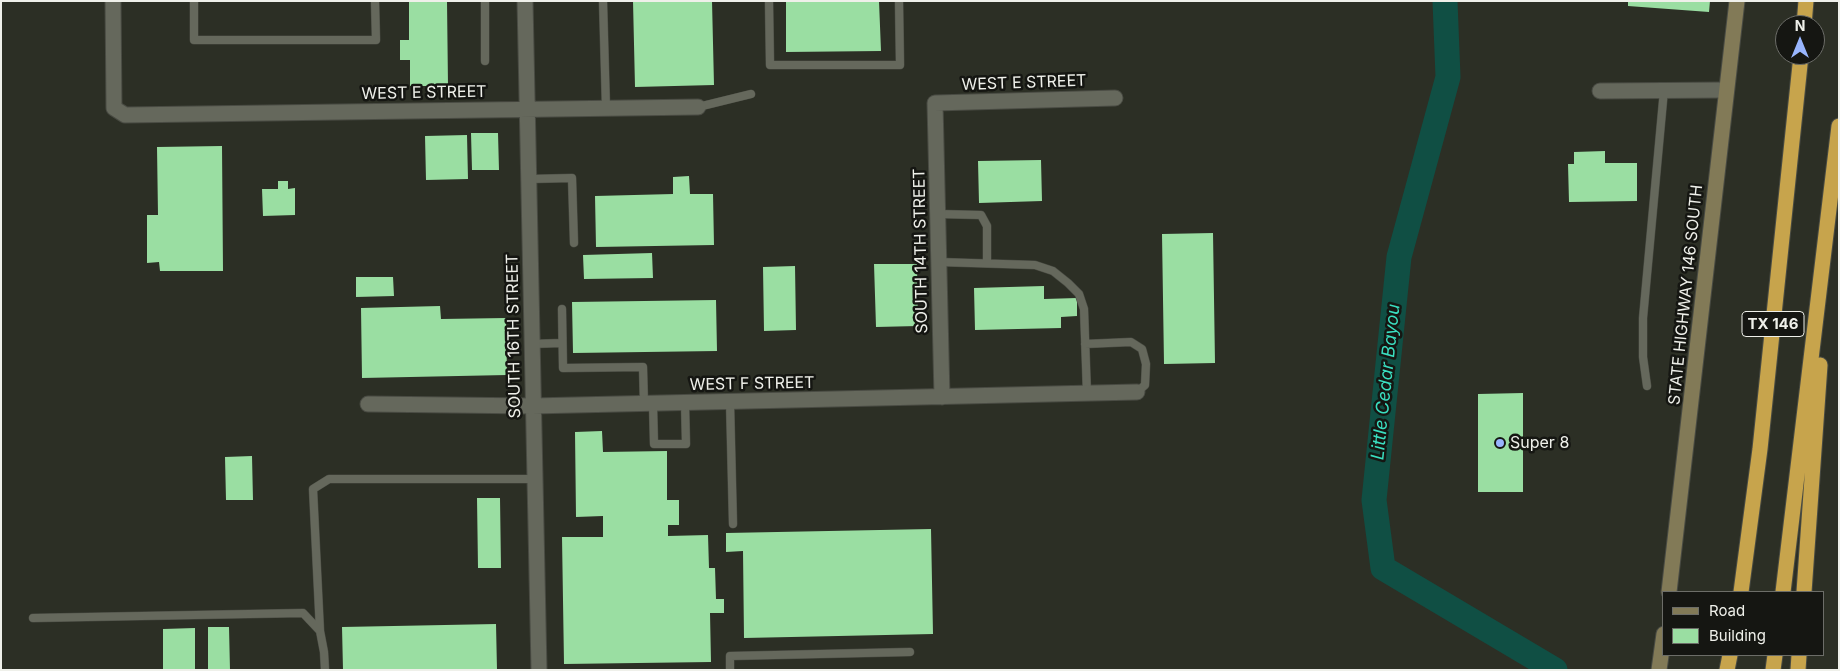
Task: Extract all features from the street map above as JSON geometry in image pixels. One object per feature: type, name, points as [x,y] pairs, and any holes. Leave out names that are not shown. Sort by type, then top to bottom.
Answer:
[{"type":"highway","points":[[1805,15],[1806,1]]},
{"type":"highway","name":"TX 146","points":[[1741,591],[1760,449],[1800,65]]},
{"type":"highway","name":"TX 146","points":[[1783,591],[1839,126]]},
{"type":"highway","points":[[1804,591],[1834,177]]},
{"type":"highway","points":[[1726,670],[1732,656]]},
{"type":"highway","points":[[1732,656],[1732,670]]},
{"type":"highway","points":[[1774,670],[1775,656]]},
{"type":"highway","points":[[1798,670],[1800,656]]},
{"type":"main road","name":"STATE HIGHWAY 146 SOUTH","points":[[1669,591],[1737,1]]},
{"type":"main road","points":[[1660,667],[1662,650]]},
{"type":"street","name":"WEST E STREET","points":[[113,1],[114,108],[125,115],[698,107]]},
{"type":"street","name":"SOUTH 16TH STREET","points":[[525,1],[539,670]]},
{"type":"street","points":[[1600,91],[1726,90]]},
{"type":"street","name":"WEST E STREET","points":[[935,103],[1115,98]]},
{"type":"street","name":"SOUTH 14TH STREET","points":[[935,103],[942,397]]},
{"type":"street","name":"WEST F STREET","points":[[368,404],[532,406],[1137,392]]},
{"type":"lane","points":[[194,1],[194,40],[376,40],[375,1]]},
{"type":"lane","points":[[485,1],[485,61]]},
{"type":"lane","points":[[603,1],[606,108]]},
{"type":"lane","points":[[769,1],[770,65],[900,65],[899,1]]},
{"type":"lane","points":[[1647,386],[1642,357],[1643,318],[1664,90]]},
{"type":"lane","points":[[698,107],[752,94]]},
{"type":"lane","points":[[529,179],[572,178],[574,244]]},
{"type":"lane","points":[[938,214],[980,215],[987,226],[987,263]]},
{"type":"lane","points":[[939,262],[1035,265],[1053,271],[1080,294],[1084,309],[1087,394]]},
{"type":"lane","points":[[562,309],[563,368],[642,367],[654,444],[686,444],[685,403]]},
{"type":"lane","points":[[1086,344],[1131,342],[1142,349],[1146,364],[1145,385],[1137,392]]},
{"type":"lane","points":[[531,344],[562,343]]},
{"type":"lane","points":[[730,402],[733,524]]},
{"type":"lane","points":[[325,670],[320,631],[314,489],[329,479],[534,478]]},
{"type":"lane","points":[[33,618],[303,613],[320,631]]},
{"type":"lane","points":[[730,670],[730,656],[910,652]]},
{"type":"building","points":[[409,1],[447,1],[448,86],[410,86],[410,60],[400,60],[400,40],[409,40]]},
{"type":"building","points":[[633,1],[712,1],[714,85],[635,87]]},
{"type":"building","points":[[786,1],[879,1],[881,51],[786,52]]},
{"type":"building","points":[[1628,1],[1710,1],[1709,12],[1628,6]]},
{"type":"building","points":[[471,133],[498,133],[499,170],[472,170]]},
{"type":"building","points":[[467,135],[468,179],[426,180],[425,136]]},
{"type":"building","points":[[222,146],[223,271],[160,271],[159,262],[147,263],[147,215],[158,215],[157,147]]},
{"type":"building","points":[[1605,151],[1605,163],[1637,163],[1637,201],[1569,202],[1568,164],[1574,164],[1574,152]]},
{"type":"building","points":[[1041,160],[1042,201],[979,203],[978,161]]},
{"type":"building","points":[[689,176],[690,194],[713,194],[714,245],[596,247],[595,196],[673,194],[673,177]]},
{"type":"building","points":[[278,181],[288,181],[288,189],[295,188],[295,215],[263,216],[262,189],[278,189]]},
{"type":"building","points":[[1213,233],[1215,363],[1164,364],[1162,234]]},
{"type":"building","points":[[652,253],[653,278],[584,279],[583,255]]},
{"type":"building","points":[[874,264],[917,264],[918,326],[876,327]]},
{"type":"building","points":[[795,266],[796,330],[764,331],[763,267]]},
{"type":"building","points":[[356,277],[393,277],[394,296],[356,297]]},
{"type":"building","points":[[1044,286],[1044,299],[1077,298],[1077,316],[1061,317],[1061,328],[975,330],[974,288]]},
{"type":"building","points":[[716,300],[717,351],[573,353],[572,302]]},
{"type":"building","points":[[440,306],[441,319],[506,318],[507,375],[362,378],[361,308]]},
{"type":"building","name":"Super 8","points":[[1523,393],[1523,492],[1478,492],[1478,394]]},
{"type":"building","points":[[602,431],[603,452],[667,451],[667,500],[679,500],[679,525],[668,525],[668,536],[708,535],[709,568],[715,568],[716,599],[724,599],[724,613],[710,613],[711,662],[564,664],[562,537],[603,537],[603,516],[576,517],[575,432]]},
{"type":"building","points":[[252,456],[253,500],[226,500],[225,457]]},
{"type":"building","points":[[477,498],[500,498],[501,568],[478,568]]},
{"type":"building","points":[[931,529],[933,634],[744,638],[743,551],[726,552],[726,533]]},
{"type":"building","points":[[496,624],[497,670],[343,670],[342,627]]},
{"type":"building","points":[[208,627],[229,627],[230,670],[208,670]]},
{"type":"building","points":[[195,628],[195,670],[163,670],[163,629]]},
{"type":"waterway","name":"Little Cedar Bayou","points":[[1445,1],[1448,77],[1399,257],[1374,500],[1383,568],[1555,670]]},
{"type":"place","name":"Super 8","points":[[1500,443]]}]
